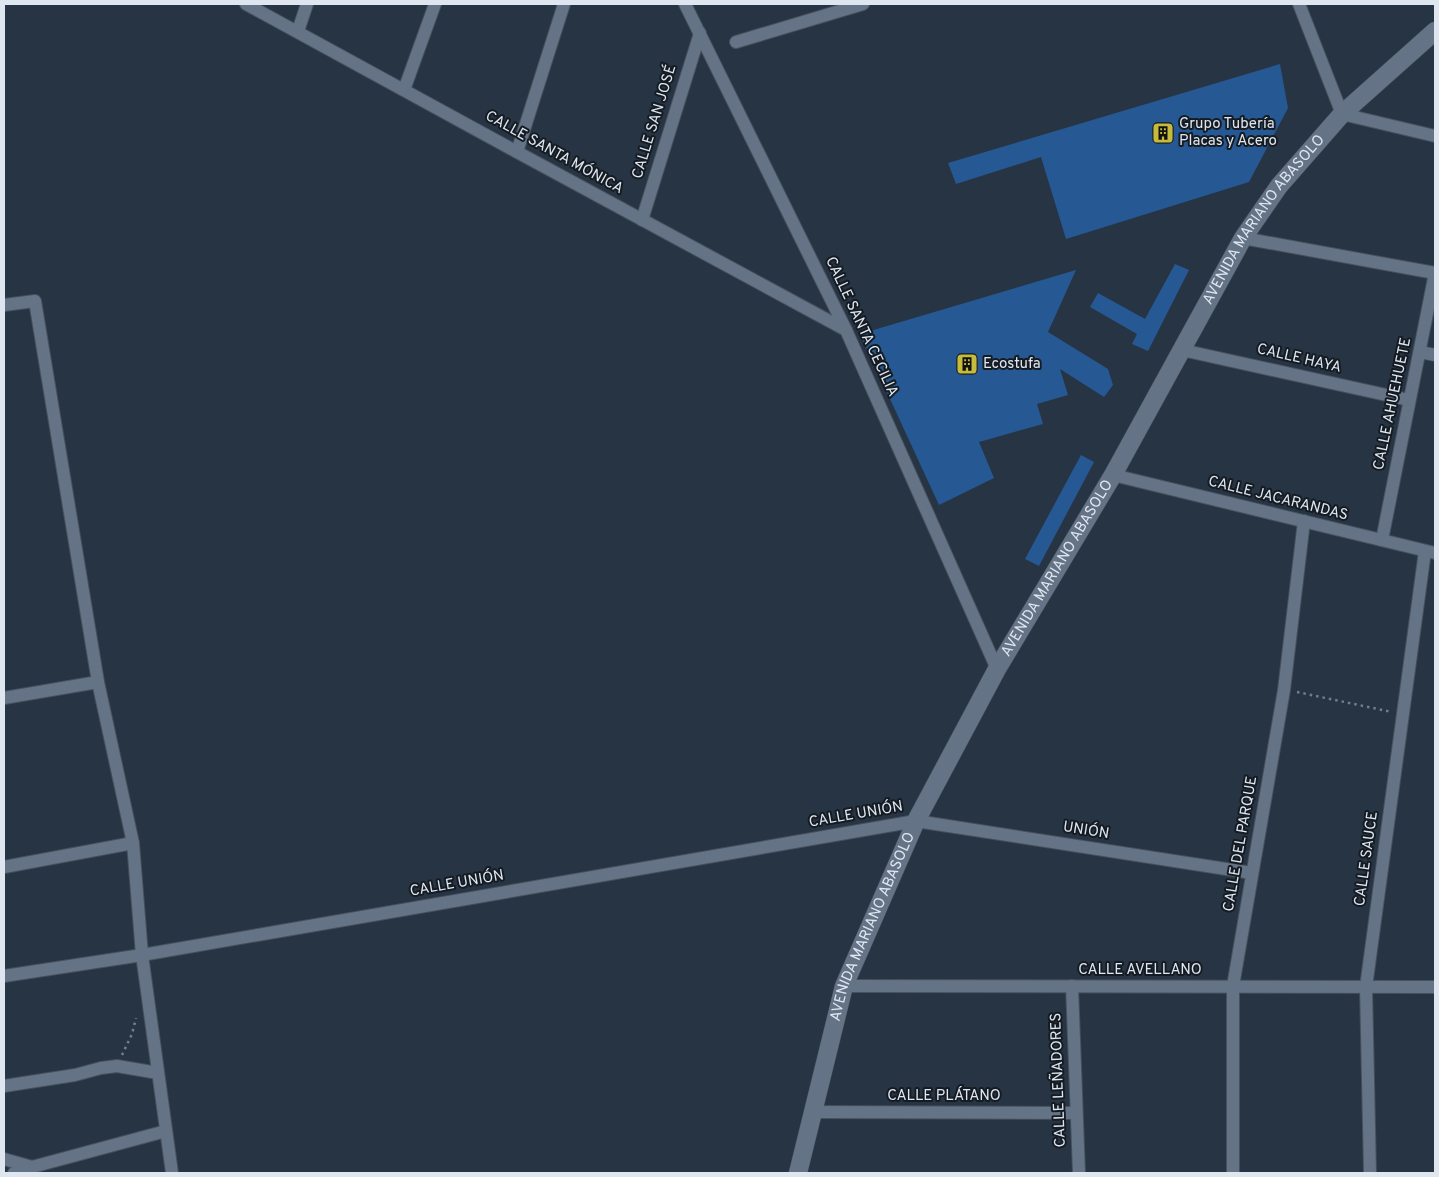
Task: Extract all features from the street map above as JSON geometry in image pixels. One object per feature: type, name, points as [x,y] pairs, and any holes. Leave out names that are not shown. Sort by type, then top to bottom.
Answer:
[{"type":"street","name":"CALLE SANTA MÓNICA","points":[[246,4],[846,330]]},
{"type":"street","points":[[298,31],[307,4]]},
{"type":"street","points":[[404,90],[435,4]]},
{"type":"street","points":[[517,152],[564,4]]},
{"type":"street","name":"CALLE SANTA CECILIA","points":[[685,4],[846,330],[997,669]]},
{"type":"street","points":[[736,42],[863,4]]},
{"type":"street","points":[[1299,4],[1342,114],[1435,136]]},
{"type":"street","name":"AVENIDA MARIANO ABASOLO","points":[[798,1173],[844,986],[916,821],[997,669],[1113,475],[1243,238],[1279,186],[1342,114],[1435,31]]},
{"type":"street","name":"CALLE SAN JOSÉ","points":[[642,220],[700,33]]},
{"type":"street","points":[[1243,238],[1435,273]]},
{"type":"street","name":"CALLE AHUEHUETE","points":[[1382,540],[1435,273]]},
{"type":"street","points":[[4,305],[35,301],[98,682],[133,844],[142,955],[172,1173]]},
{"type":"street","name":"CALLE HAYA","points":[[1182,350],[1409,400]]},
{"type":"street","points":[[1420,352],[1435,355]]},
{"type":"street","name":"CALLE JACARANDAS","points":[[1113,475],[1430,552]]},
{"type":"street","name":"CALLE DEL PARQUE","points":[[1233,1173],[1232,986],[1284,690],[1304,522]]},
{"type":"street","name":"CALLE SAUCE","points":[[1370,1173],[1366,986],[1403,714],[1430,552]]},
{"type":"street","points":[[4,698],[98,682]]},
{"type":"street","name":"UNIÓN","points":[[916,821],[1252,873]]},
{"type":"street","name":"CALLE UNIÓN","points":[[4,976],[142,955],[916,821]]},
{"type":"street","points":[[4,868],[133,844]]},
{"type":"street","name":"CALLE AVELLANO","points":[[844,986],[1435,986]]},
{"type":"street","name":"CALLE LEÑADORES","points":[[1072,986],[1079,1173]]},
{"type":"street","points":[[4,1086],[75,1075],[117,1066],[158,1074]]},
{"type":"street","name":"CALLE PLÁTANO","points":[[812,1112],[1076,1113]]},
{"type":"street","points":[[14,1173],[166,1131]]},
{"type":"street","points":[[4,1159],[32,1167]]},
{"type":"path","points":[[1284,690],[1403,714]]},
{"type":"path","points":[[117,1066],[132,1034],[137,1016]]},
{"type":"building","name":"Grupo Tubería Placas y Acero","points":[[1280,64],[1288,108],[1249,182],[1066,239],[1041,157],[956,184],[948,163]]},
{"type":"building","points":[[1175,264],[1189,270],[1148,351],[1132,344],[1137,334],[1090,307],[1098,293],[1145,319]]},
{"type":"building","name":"Ecostufa","points":[[1076,270],[1048,332],[1108,369],[1113,385],[1104,397],[1060,369],[1068,395],[1037,404],[1043,424],[979,442],[994,478],[939,505],[860,334]]},
{"type":"building","points":[[1081,455],[1094,462],[1039,566],[1025,559]]},
{"type":"place","name":"Grupo Tubería Placas y Acero","points":[[1163,133]]},
{"type":"place","name":"Ecostufa","points":[[967,364]]}]
